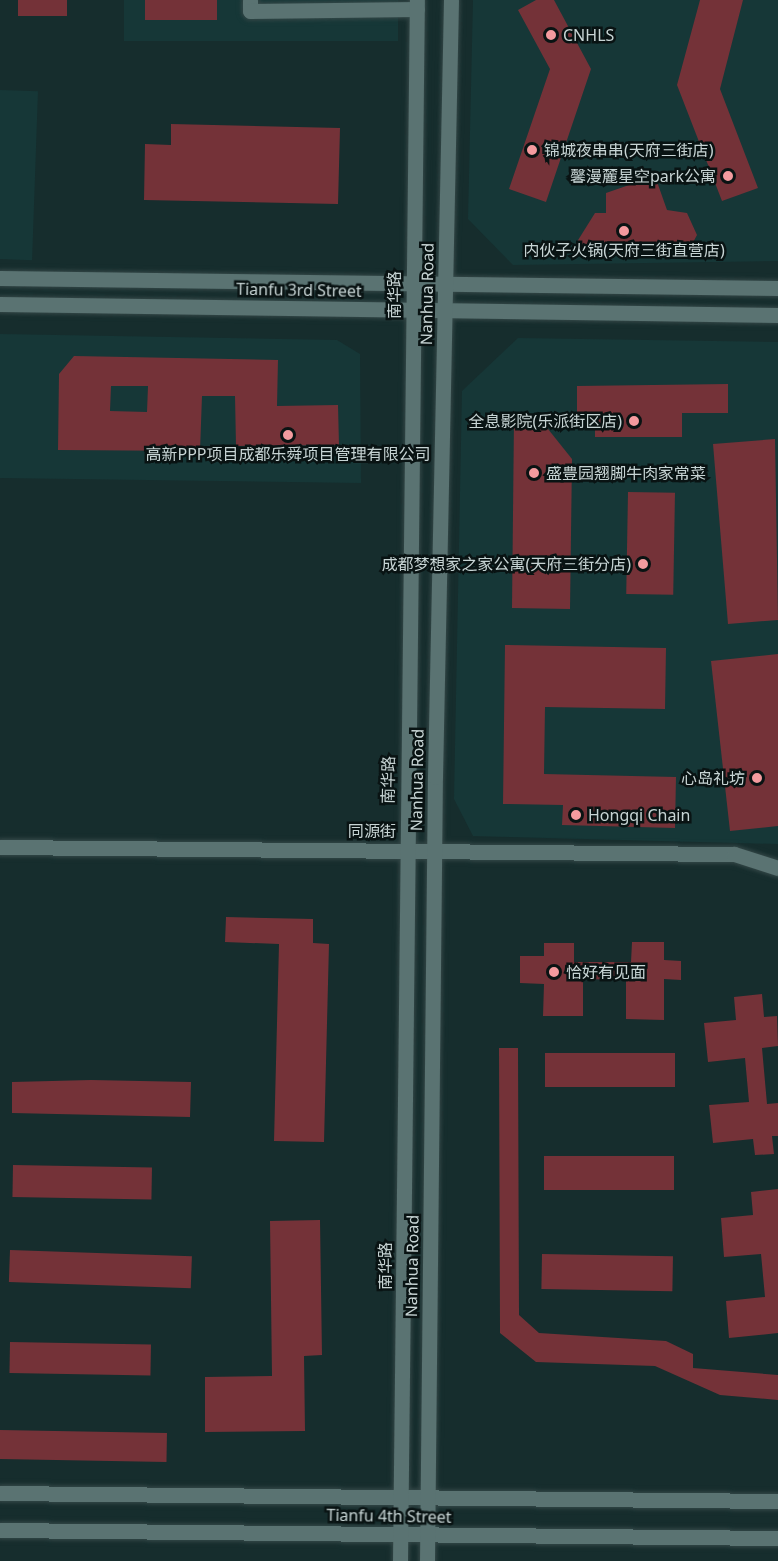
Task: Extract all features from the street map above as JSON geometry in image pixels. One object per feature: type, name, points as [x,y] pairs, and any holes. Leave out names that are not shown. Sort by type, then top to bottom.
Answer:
[{"type":"main road","points":[[250,0],[250,11],[417,4]]},
{"type":"main road","name":"Nanhua Road","points":[[427,1561],[435,849],[451,0]]},
{"type":"main road","name":"南华路","points":[[400,1561],[411,283],[417,4]]},
{"type":"main road","name":"Tianfu 3rd Street","points":[[0,278],[778,288]]},
{"type":"main road","name":"Tianfu 3rd Street","points":[[0,304],[778,315]]},
{"type":"main road","name":"同源街","points":[[0,847],[435,849],[734,854],[778,868]]},
{"type":"main road","name":"Tianfu 4th Street","points":[[0,1493],[778,1501]]},
{"type":"main road","name":"Tianfu 4th Street","points":[[0,1530],[778,1538]]},
{"type":"shaded area","points":[[124,0],[398,0],[398,41],[124,41]]},
{"type":"shaded area","points":[[473,0],[778,0],[778,261],[513,265],[468,219]]},
{"type":"shaded area","points":[[0,90],[38,91],[32,260],[0,259]]},
{"type":"shaded area","points":[[0,334],[337,340],[360,354],[361,483],[0,478]]},
{"type":"shaded area","points":[[518,338],[778,342],[778,844],[473,836],[454,799],[462,391]]},
{"type":"building","points":[[18,0],[67,0],[67,16],[18,16]]},
{"type":"building","points":[[145,0],[217,0],[217,20],[145,20]]},
{"type":"building","points":[[536,0],[554,0],[591,69],[546,202],[509,189],[550,69],[518,10]]},
{"type":"building","points":[[700,0],[743,0],[720,89],[758,188],[722,201],[677,85]]},
{"type":"building","points":[[171,124],[340,128],[338,204],[144,200],[145,144],[171,145]]},
{"type":"building","points":[[655,176],[667,210],[687,213],[697,235],[689,250],[575,245],[595,213],[606,213],[606,193]]},
{"type":"building","points":[[74,356],[278,360],[277,406],[338,405],[339,445],[236,446],[235,396],[202,396],[200,451],[58,450],[59,374]],"holes":[[[111,386],[148,386],[147,412],[110,411]]]},
{"type":"building","points":[[728,384],[728,413],[682,413],[682,437],[595,437],[595,414],[577,415],[577,386]]},
{"type":"building","points":[[514,419],[540,419],[572,459],[570,609],[512,608]]},
{"type":"building","points":[[775,439],[778,620],[728,624],[713,444]]},
{"type":"building","points":[[628,492],[675,493],[673,595],[626,594]]},
{"type":"building","points":[[505,645],[666,648],[665,709],[545,707],[544,774],[676,777],[675,828],[562,825],[563,805],[503,804]]},
{"type":"building","points":[[778,654],[778,826],[730,831],[711,661]]},
{"type":"building","points":[[226,917],[313,919],[313,943],[329,944],[324,1142],[274,1141],[279,944],[225,942]]},
{"type":"building","points":[[632,942],[664,942],[664,960],[681,961],[681,980],[664,979],[664,1020],[626,1019],[626,980],[583,979],[583,1016],[543,1016],[544,984],[520,983],[520,956],[544,956],[544,943],[574,943],[574,962],[631,962]]},
{"type":"building","points":[[762,994],[764,1017],[777,1016],[778,1046],[762,1048],[767,1104],[778,1103],[778,1136],[772,1136],[774,1154],[755,1155],[753,1139],[713,1143],[709,1105],[749,1102],[745,1058],[708,1062],[704,1023],[736,1020],[734,997]]},
{"type":"building","points":[[499,1048],[518,1048],[519,1315],[539,1333],[666,1341],[693,1354],[693,1368],[778,1375],[778,1400],[720,1395],[655,1366],[536,1362],[500,1333]]},
{"type":"building","points":[[545,1053],[675,1053],[675,1087],[545,1087]]},
{"type":"building","points":[[91,1080],[191,1082],[190,1117],[12,1113],[12,1082]]},
{"type":"building","points":[[544,1156],[674,1156],[674,1190],[544,1190]]},
{"type":"building","points":[[13,1165],[152,1167],[151,1199],[12,1197]]},
{"type":"building","points":[[778,1189],[778,1333],[729,1338],[726,1301],[765,1297],[761,1254],[724,1257],[721,1218],[753,1215],[751,1192]]},
{"type":"building","points":[[320,1220],[322,1355],[304,1356],[305,1431],[205,1432],[205,1377],[272,1376],[270,1221]]},
{"type":"building","points":[[10,1250],[192,1256],[191,1288],[9,1282]]},
{"type":"building","points":[[542,1254],[673,1256],[672,1291],[541,1289]]},
{"type":"building","points":[[10,1342],[151,1344],[150,1375],[9,1373]]},
{"type":"building","points":[[0,1430],[167,1433],[166,1462],[0,1459]]},
{"type":"place","name":"CNHLS","points":[[551,35]]},
{"type":"place","name":"锦城夜串串(天府三街店)","points":[[532,150]]},
{"type":"place","name":"馨漫麓星空park公寓","points":[[728,176]]},
{"type":"place","name":"内伙子火锅(天府三街直营店)","points":[[624,231]]},
{"type":"place","name":"全息影院(乐派街区店)","points":[[634,421]]},
{"type":"place","name":"高新PPP项目成都乐舜项目管理有限公司","points":[[288,435]]},
{"type":"place","name":"盛豊园翘脚牛肉家常菜","points":[[534,473]]},
{"type":"place","name":"成都梦想家之家公寓(天府三街分店)","points":[[643,564]]},
{"type":"place","name":"心岛礼坊","points":[[757,778]]},
{"type":"place","name":"Hongqi Chain","points":[[576,815]]},
{"type":"place","name":"恰好有见面","points":[[554,972]]}]
